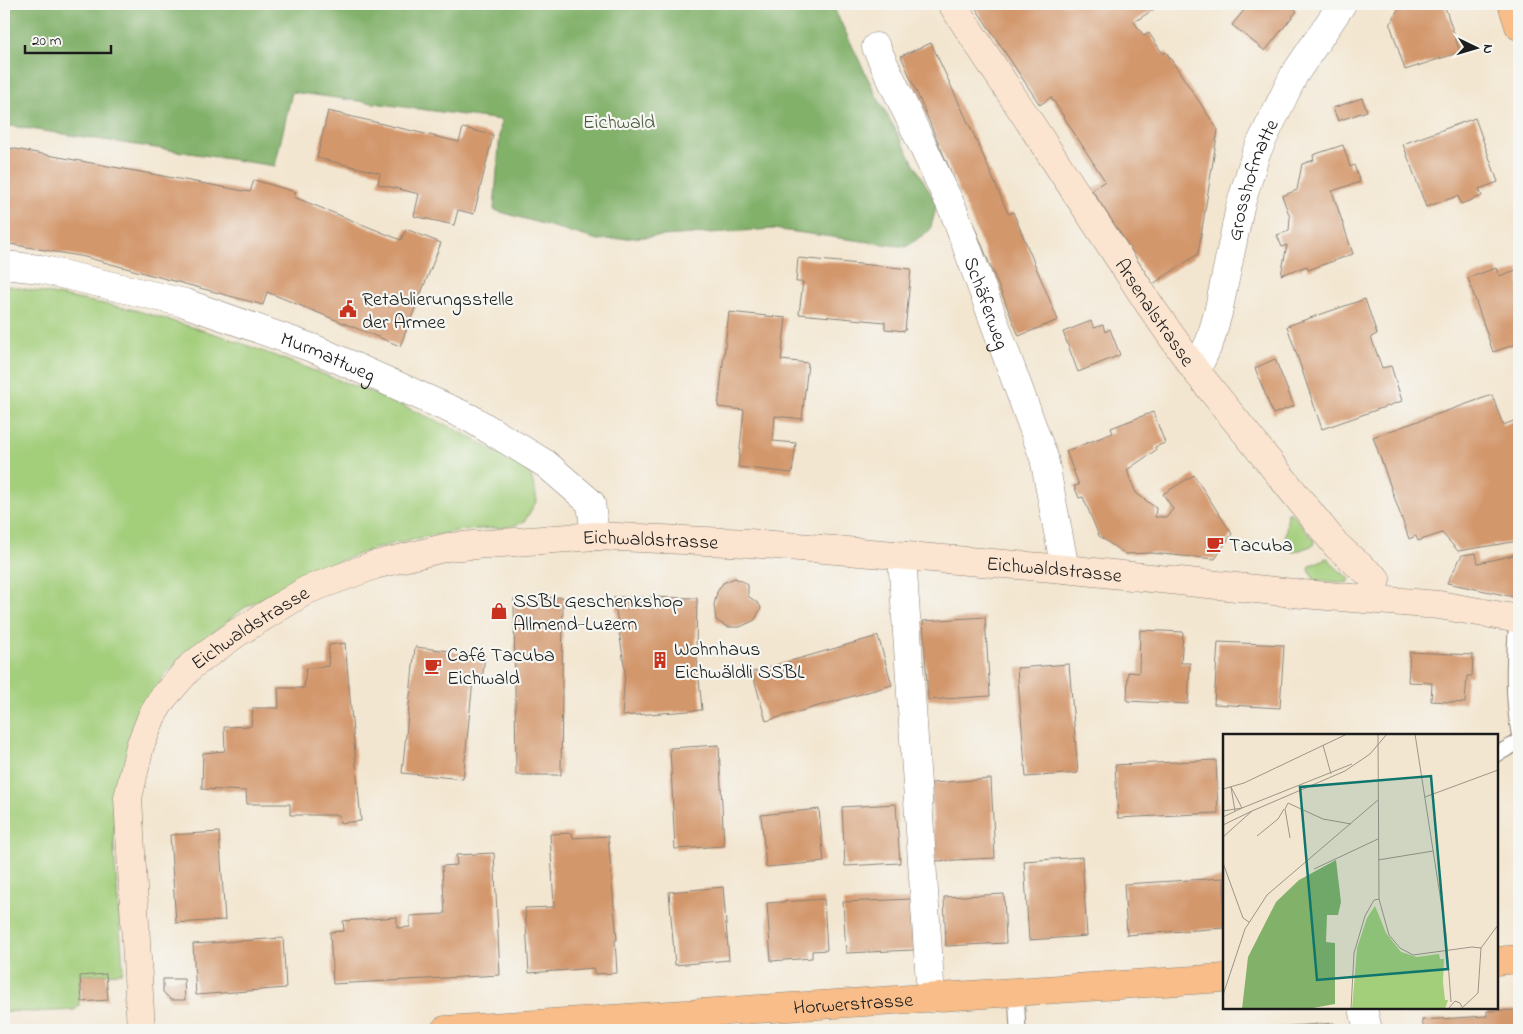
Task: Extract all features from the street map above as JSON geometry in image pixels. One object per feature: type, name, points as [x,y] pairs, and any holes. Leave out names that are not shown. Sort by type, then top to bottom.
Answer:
[{"type":"main road","points":[[1512,4],[1519,26]]},
{"type":"main road","points":[[1498,961],[1519,959]]},
{"type":"main road","name":"Horwerstrasse","points":[[445,1030],[702,1022],[931,998],[1223,978]]},
{"type":"street","name":"Arsenalstrasse","points":[[952,4],[1151,307],[1196,371],[1336,545],[1376,579],[1371,599]]},
{"type":"street","name":"Grosshofmatte","points":[[1196,371],[1210,340],[1218,313],[1240,206],[1256,153],[1294,75],[1342,4]]},
{"type":"street","name":"Schäferweg","points":[[876,47],[954,212],[1044,458],[1065,569]]},
{"type":"street","name":"Murmattweg","points":[[4,264],[40,269],[185,303],[315,349],[470,418],[546,464],[591,503],[595,536]]},
{"type":"street","name":"Eichwaldstrasse","points":[[141,1030],[128,798],[140,746],[152,716],[163,698],[191,666],[237,633],[307,590],[375,564],[448,546],[595,536],[749,542],[1065,569],[1303,594],[1439,605],[1518,619]]},
{"type":"street","name":"Horwerstrasse","points":[[902,556],[931,998]]},
{"type":"street","points":[[1363,1009],[1368,1030]]},
{"type":"lane","points":[[1518,619],[1514,710],[1519,733]]},
{"type":"lane","points":[[1498,753],[1519,742]]},
{"type":"lane","points":[[1016,992],[1018,1030]]},
{"type":"green space","name":"Eichwald","points":[[4,4],[832,4],[875,93],[937,205],[930,230],[906,247],[773,229],[598,240],[494,210],[501,120],[292,92],[275,166],[4,125]]},
{"type":"green space","points":[[4,285],[135,310],[225,337],[378,395],[455,429],[525,468],[531,475],[537,500],[524,522],[509,527],[464,530],[409,540],[373,549],[321,568],[244,608],[166,673],[145,704],[115,800],[114,849],[122,973],[80,975],[79,1005],[75,1010],[4,1011]]},
{"type":"green space","points":[[1288,513],[1292,513],[1315,541],[1314,545],[1294,552],[1284,548]]},
{"type":"green space","points":[[1326,558],[1350,579],[1348,583],[1314,580],[1309,569],[1310,566]]},
{"type":"building","points":[[973,4],[1162,4],[1134,22],[1144,36],[1149,33],[1163,54],[1166,52],[1218,130],[1198,254],[1153,284],[1092,190],[1105,181],[1051,97],[1040,105]]},
{"type":"building","points":[[1249,4],[1289,4],[1297,11],[1265,51],[1232,25]]},
{"type":"building","points":[[1401,4],[1444,4],[1460,52],[1405,70],[1390,24]]},
{"type":"building","points":[[931,43],[980,148],[1008,214],[1013,212],[1058,320],[1019,336],[901,56]]},
{"type":"building","points":[[1362,98],[1367,111],[1338,121],[1333,108]]},
{"type":"building","points":[[328,111],[459,142],[463,128],[493,135],[474,214],[458,210],[454,225],[414,216],[419,194],[378,184],[380,173],[317,158]]},
{"type":"building","points":[[1475,118],[1498,182],[1479,189],[1482,196],[1461,204],[1458,196],[1426,207],[1403,144]]},
{"type":"building","points":[[1343,145],[1350,167],[1354,165],[1360,182],[1332,191],[1353,254],[1308,270],[1307,266],[1281,275],[1287,245],[1282,247],[1277,235],[1289,231],[1290,217],[1282,196],[1297,190],[1302,164],[1314,160],[1313,155]]},
{"type":"building","points":[[4,147],[250,192],[254,180],[296,192],[294,197],[401,240],[406,229],[441,243],[400,346],[267,292],[263,305],[85,257],[4,243]]},
{"type":"building","points":[[798,258],[911,269],[905,331],[885,329],[885,322],[799,314],[803,282],[796,282]]},
{"type":"building","points":[[1496,268],[1499,276],[1519,269],[1519,343],[1493,352],[1468,278]]},
{"type":"building","points":[[1365,299],[1377,334],[1371,337],[1382,368],[1391,366],[1402,401],[1322,429],[1287,326]]},
{"type":"building","points":[[729,312],[786,318],[781,360],[808,363],[802,419],[775,416],[773,441],[796,443],[792,473],[738,467],[744,410],[718,407]]},
{"type":"building","points":[[1091,321],[1094,328],[1103,325],[1105,332],[1110,329],[1120,355],[1078,372],[1063,332]]},
{"type":"building","points":[[1275,359],[1294,406],[1273,414],[1255,368]]},
{"type":"building","points":[[1492,395],[1503,425],[1519,419],[1519,541],[1458,551],[1442,533],[1418,541],[1416,536],[1409,539],[1373,437]]},
{"type":"building","points":[[1153,412],[1165,443],[1155,447],[1156,450],[1127,470],[1130,479],[1136,493],[1156,508],[1155,517],[1167,517],[1173,509],[1163,494],[1194,475],[1232,534],[1215,559],[1151,553],[1125,554],[1099,536],[1083,497],[1079,498],[1074,486],[1079,485],[1066,451],[1113,433],[1111,428]]},
{"type":"building","points":[[1476,553],[1478,563],[1519,554],[1519,598],[1447,583],[1462,555]]},
{"type":"building","points":[[735,578],[748,585],[748,596],[759,604],[761,608],[755,620],[740,627],[727,627],[716,620],[714,605],[717,592],[723,583]]},
{"type":"building","points":[[563,597],[561,775],[516,775],[514,599]]},
{"type":"building","name":"Wohnhaus Eichwäldli SSBL","points":[[614,597],[697,598],[696,648],[702,710],[622,716],[625,671]]},
{"type":"building","points":[[985,617],[990,696],[928,700],[923,621]]},
{"type":"building","points":[[1140,630],[1183,632],[1181,663],[1190,663],[1188,704],[1127,701],[1128,672],[1139,673]]},
{"type":"building","points":[[878,636],[892,685],[766,721],[752,672]]},
{"type":"building","points":[[1218,642],[1284,645],[1280,708],[1214,704]]},
{"type":"building","points":[[345,643],[361,821],[340,823],[339,815],[290,815],[290,804],[247,804],[246,791],[202,789],[203,753],[225,751],[224,727],[251,726],[253,708],[279,708],[278,688],[304,688],[306,668],[328,666],[329,645]]},
{"type":"building","points":[[415,647],[485,655],[482,681],[473,680],[463,779],[402,773]]},
{"type":"building","points":[[1410,652],[1473,655],[1472,676],[1467,676],[1465,703],[1431,701],[1432,683],[1408,682]]},
{"type":"building","points":[[1069,664],[1078,773],[1026,777],[1017,668]]},
{"type":"building","points":[[719,745],[724,846],[675,849],[670,748]]},
{"type":"building","points":[[1216,760],[1218,813],[1118,818],[1115,765]]},
{"type":"building","points":[[991,779],[995,858],[935,861],[931,783]]},
{"type":"building","points":[[896,804],[900,863],[845,866],[842,807]]},
{"type":"building","points":[[819,809],[824,862],[766,867],[761,815]]},
{"type":"building","points":[[219,832],[225,920],[176,923],[170,835]]},
{"type":"building","points":[[572,833],[573,838],[608,836],[617,940],[615,940],[617,973],[594,974],[594,968],[529,973],[525,908],[554,907],[550,834]]},
{"type":"building","points":[[494,853],[500,975],[333,984],[330,932],[344,931],[343,921],[397,917],[397,928],[410,927],[410,916],[445,914],[442,866],[457,865],[456,855]]},
{"type":"building","points":[[1082,857],[1087,936],[1029,940],[1024,861]]},
{"type":"building","points":[[1223,878],[1223,928],[1127,935],[1124,884]]},
{"type":"building","points":[[723,887],[729,960],[675,965],[669,892]]},
{"type":"building","points":[[1004,894],[1006,943],[946,946],[944,897]]},
{"type":"building","points":[[824,899],[827,950],[812,951],[812,958],[771,961],[767,903]]},
{"type":"building","points":[[911,899],[914,950],[846,953],[843,902]]},
{"type":"building","points":[[283,938],[286,988],[196,995],[193,944]]},
{"type":"building","points":[[106,974],[108,1000],[82,1002],[80,976]]},
{"type":"building","points":[[163,979],[184,979],[185,1000],[171,1000],[163,992]]},
{"type":"building","points":[[1519,1010],[1519,1030],[1424,1030],[1422,1020],[1487,1016],[1487,1011]]},
{"type":"building","points":[[1334,1023],[1334,1030],[1279,1030],[1279,1027]]},
{"type":"building","points":[[1218,1027],[1219,1030],[1189,1030],[1189,1029]]},
{"type":"place","name":"Retablierungsstelle der Armee","points":[[348,309]]},
{"type":"place","name":"Tacuba","points":[[1215,544]]},
{"type":"place","name":"SSBL Geschenkshop Allmend-Luzern","points":[[499,611]]},
{"type":"place","name":"Wohnhaus Eichwäldli SSBL","points":[[660,660]]},
{"type":"place","name":"Café Tacuba Eichwald","points":[[433,666]]}]
